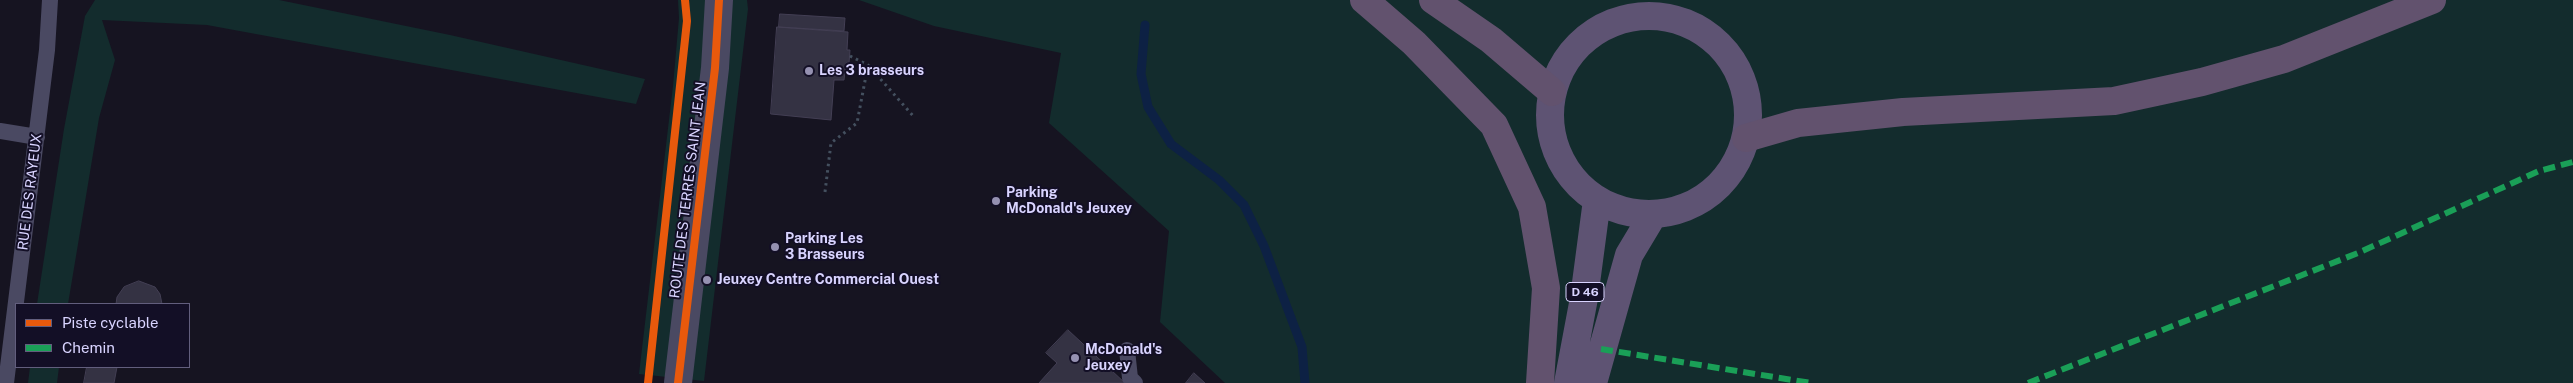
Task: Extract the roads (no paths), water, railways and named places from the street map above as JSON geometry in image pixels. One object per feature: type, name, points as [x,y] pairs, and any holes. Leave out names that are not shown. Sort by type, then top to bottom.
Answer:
[{"type":"highway","points":[[1364,0],[1414,43],[1494,125],[1532,207],[1546,288],[1540,383]]},
{"type":"highway","points":[[1433,0],[1491,40],[1552,92]]},
{"type":"highway","points":[[1746,138],[1798,123],[1903,112],[2114,101],[2202,82],[2284,59],[2432,0]]},
{"type":"main road","points":[[1630,9],[1648,15],[1671,18],[1692,12],[1733,60],[1746,94],[1749,111],[1746,138],[1732,170],[1708,196],[1676,211],[1653,215],[1618,210],[1597,200],[1574,180],[1557,153],[1550,123],[1552,92],[1567,59],[1593,33],[1630,9]]},
{"type":"main road","name":"D 46","points":[[1568,383],[1584,298],[1597,200]]},
{"type":"main road","name":"D 46","points":[[1592,383],[1629,255],[1653,215]]},
{"type":"street","name":"ROUTE DES TERRES SAINT JEAN","points":[[678,383],[716,68],[718,0]]},
{"type":"lane","name":"RUE DES RAYEUX","points":[[16,303],[47,50],[50,0]]},
{"type":"lane","points":[[0,131],[36,137]]},
{"type":"lane","name":"RUE DES RAYEUX","points":[[6,383],[15,309]]},
{"type":"lane","points":[[1127,350],[1130,378],[1136,383]]},
{"type":"waterway","points":[[1145,25],[1141,74],[1148,107],[1171,144],[1219,180],[1244,205],[1264,246],[1302,347],[1305,383]]},
{"type":"place","name":"Les 3 brasseurs","points":[[809,71]]},
{"type":"place","name":"Parking McDonald's Jeuxey","points":[[996,201]]},
{"type":"place","name":"Parking Les 3 Brasseurs","points":[[775,247]]},
{"type":"place","name":"Jeuxey Centre Commercial Ouest","points":[[707,280]]},
{"type":"place","name":"McDonald's Jeuxey","points":[[1075,358]]}]
